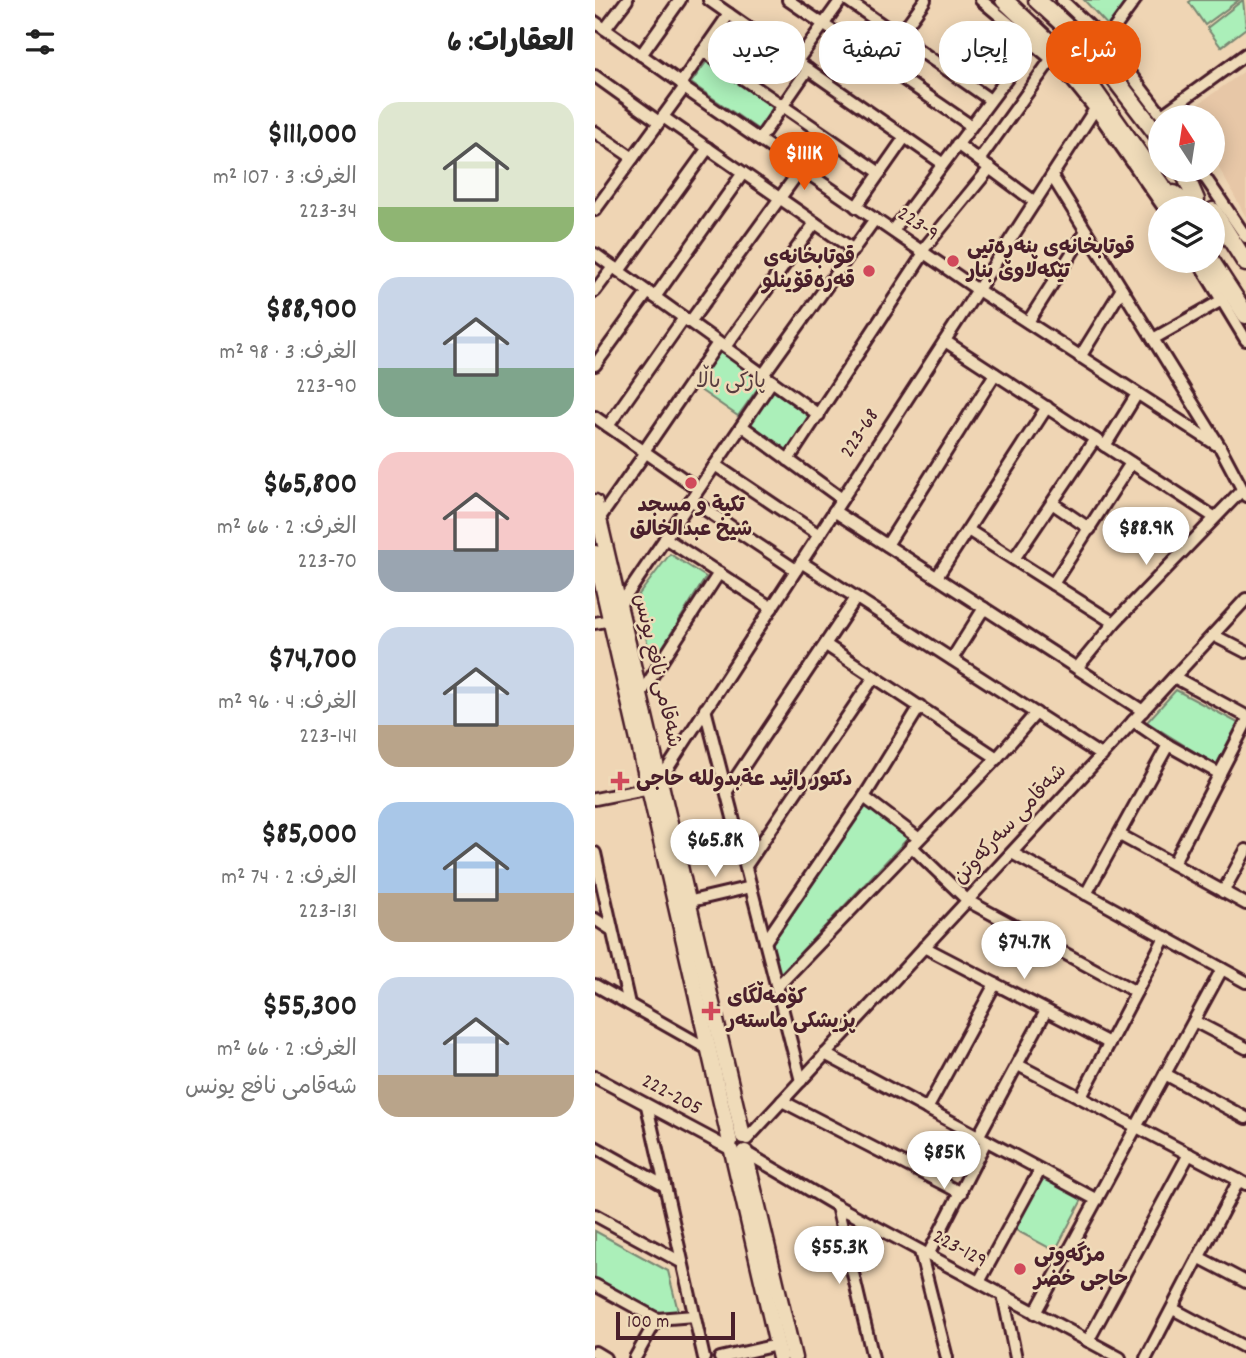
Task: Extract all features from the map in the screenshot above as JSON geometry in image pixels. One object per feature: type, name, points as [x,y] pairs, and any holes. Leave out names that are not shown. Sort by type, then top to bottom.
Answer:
[{"type":"highway","points":[[992,0],[1018,21]]},
{"type":"highway","points":[[1004,0],[1019,21]]},
{"type":"highway","points":[[1037,0],[1069,21]]},
{"type":"highway","points":[[1032,33],[1090,83],[1148,165]]},
{"type":"highway","points":[[1126,84],[1148,119]]},
{"type":"highway","points":[[1163,182],[1180,201],[1189,206],[1196,196],[1189,182]]},
{"type":"highway","points":[[1225,231],[1246,264]]},
{"type":"highway","points":[[1225,238],[1246,264]]},
{"type":"highway","points":[[1219,273],[1246,315]]},
{"type":"main road","name":"شەقامی نافع یونس","points":[[595,502],[640,695],[641,724]]},
{"type":"main road","name":"شەقامی نافع یونس","points":[[595,553],[655,784],[708,1049],[738,1145],[794,1358]]},
{"type":"main road","name":"شەقامی نافع یونس","points":[[655,784],[687,902],[778,1352]]},
{"type":"street","points":[[605,29],[627,0]]},
{"type":"street","points":[[642,55],[680,0]]},
{"type":"street","points":[[709,0],[739,21]]},
{"type":"street","points":[[788,0],[819,21]]},
{"type":"street","points":[[825,21],[841,0]]},
{"type":"street","points":[[847,0],[877,21]]},
{"type":"street","points":[[910,21],[925,0]]},
{"type":"street","points":[[981,0],[1017,21]]},
{"type":"street","points":[[1062,0],[1080,21]]},
{"type":"street","points":[[1112,21],[1135,0]]},
{"type":"street","points":[[595,210],[661,120],[729,14]]},
{"type":"street","name":"223-9","points":[[595,22],[759,140],[978,290],[1220,447]]},
{"type":"street","points":[[805,50],[819,30]]},
{"type":"street","points":[[893,231],[989,99],[1033,45],[1046,57]]},
{"type":"street","points":[[703,51],[880,173]]},
{"type":"street","points":[[925,54],[989,99]]},
{"type":"street","points":[[1178,105],[1246,54]]},
{"type":"street","points":[[805,67],[942,163]]},
{"type":"street","points":[[979,160],[1046,67]]},
{"type":"street","points":[[759,140],[808,69]]},
{"type":"street","points":[[595,76],[708,148],[854,250]]},
{"type":"street","points":[[910,84],[970,125]]},
{"type":"street","points":[[1075,84],[1156,196]]},
{"type":"street","points":[[1133,84],[1153,105]]},
{"type":"street","name":"223-68","points":[[655,784],[1095,109]]},
{"type":"street","points":[[595,132],[633,158]]},
{"type":"street","points":[[856,207],[905,137]]},
{"type":"street","points":[[957,144],[1035,202]]},
{"type":"street","points":[[595,290],[616,269],[708,148]]},
{"type":"street","points":[[788,460],[923,252],[990,168]]},
{"type":"street","points":[[608,426],[801,169]]},
{"type":"street","points":[[595,365],[652,295],[743,173]]},
{"type":"street","points":[[1052,176],[1220,447],[1244,493],[1215,517],[1114,623],[1077,668]]},
{"type":"street","points":[[1208,182],[1246,237]]},
{"type":"street","points":[[595,188],[606,195]]},
{"type":"street","points":[[620,605],[742,426],[768,378],[875,219]]},
{"type":"street","points":[[599,519],[722,345],[815,223]]},
{"type":"street","points":[[1028,323],[1086,231]]},
{"type":"street","points":[[595,254],[819,415]]},
{"type":"street","points":[[1205,273],[1246,340]]},
{"type":"street","points":[[1080,357],[1122,289]]},
{"type":"street","points":[[1153,339],[1222,300]]},
{"type":"street","points":[[945,341],[1215,517]]},
{"type":"street","points":[[887,545],[995,374]]},
{"type":"street","points":[[1105,446],[1137,394]]},
{"type":"street","points":[[937,577],[1047,407]]},
{"type":"street","points":[[595,417],[698,488]]},
{"type":"street","points":[[742,426],[842,499]]},
{"type":"street","points":[[1014,559],[1095,439]]},
{"type":"street","points":[[1053,584],[1131,463]]},
{"type":"street","points":[[715,465],[819,535]]},
{"type":"street","points":[[691,500],[856,598],[1102,755]]},
{"type":"street","points":[[1052,503],[1090,529]]},
{"type":"street","points":[[834,511],[1143,711]]},
{"type":"street","points":[[968,530],[1114,623]]},
{"type":"street","points":[[666,538],[772,608]]},
{"type":"street","points":[[640,695],[719,573]]},
{"type":"street","points":[[727,791],[856,598]]},
{"type":"street","name":"شەقامی سەرکەوتن","points":[[738,1145],[801,1081],[1246,599]]},
{"type":"street","points":[[952,659],[984,608]]},
{"type":"street","points":[[595,624],[611,620]]},
{"type":"street","points":[[1213,635],[1246,652]]},
{"type":"street","points":[[826,645],[997,758]]},
{"type":"street","points":[[746,866],[874,677]]},
{"type":"street","points":[[1174,677],[1246,716]]},
{"type":"street","points":[[765,942],[864,797],[920,706]]},
{"type":"street","points":[[705,709],[801,1081]]},
{"type":"street","points":[[777,987],[997,758],[1036,713]]},
{"type":"street","points":[[1133,721],[1168,745],[1220,774]]},
{"type":"street","points":[[1173,864],[1246,723]]},
{"type":"street","points":[[1086,894],[1168,745]]},
{"type":"street","points":[[595,800],[655,784]]},
{"type":"street","points":[[864,797],[915,842],[968,901],[1136,992]]},
{"type":"street","points":[[1120,835],[1246,904]]},
{"type":"street","points":[[1223,892],[1246,850]]},
{"type":"street","points":[[595,853],[629,1004]]},
{"type":"street","points":[[1012,853],[1222,969],[1245,979]]},
{"type":"street","points":[[687,902],[751,887]]},
{"type":"street","points":[[595,919],[613,930]]},
{"type":"street","points":[[1081,1097],[1165,937]]},
{"type":"street","points":[[924,947],[1109,1043]]},
{"type":"street","points":[[1035,1313],[1222,969]]},
{"type":"street","points":[[927,1109],[995,984]]},
{"type":"street","points":[[595,985],[708,1049]]},
{"type":"street","points":[[947,1358],[924,1253],[961,1193],[982,1139],[1047,1011]]},
{"type":"street","points":[[1194,1021],[1246,1048]]},
{"type":"street","points":[[825,1055],[1097,1200]]},
{"type":"street","points":[[1018,1065],[1242,1182],[1146,1358]]},
{"type":"street","points":[[1165,1074],[1246,1118]]},
{"type":"street","name":"222-205","points":[[595,1077],[647,1106],[738,1145]]},
{"type":"street","points":[[782,1101],[961,1193]]},
{"type":"street","points":[[647,1106],[704,1358]]},
{"type":"street","name":"223-129","points":[[738,1145],[837,1206],[1120,1358]]},
{"type":"street","points":[[595,1147],[665,1186]]},
{"type":"street","points":[[1088,1341],[1189,1154]]},
{"type":"street","points":[[979,1282],[1040,1170]]},
{"type":"street","points":[[837,1206],[873,1358]]},
{"type":"street","points":[[595,1215],[681,1262]]},
{"type":"street","points":[[1200,1258],[1246,1282]]},
{"type":"street","points":[[595,1285],[657,1319],[694,1316]]},
{"type":"street","points":[[1003,1295],[1016,1358]]},
{"type":"street","points":[[1173,1308],[1246,1348]]},
{"type":"street","points":[[635,1358],[657,1319]]},
{"type":"street","points":[[595,1352],[605,1358]]},
{"type":"street","points":[[720,1358],[778,1352]]},
{"type":"shaded area","points":[[1246,70],[1246,217],[1225,179],[1225,105],[1197,105]]},
{"type":"green space","points":[[1084,0],[1129,1],[1116,21],[1104,21]]},
{"type":"green space","points":[[1239,0],[1205,25],[1189,2]]},
{"type":"green space","points":[[1243,0],[1246,28],[1221,47],[1207,28]]},
{"type":"green space","points":[[707,61],[708,84],[742,84],[775,106],[759,130],[691,83]]},
{"type":"green space","name":"پارکی باڵا","points":[[719,346],[765,378],[738,416],[693,385]]},
{"type":"green space","points":[[772,390],[810,416],[787,451],[748,423]]},
{"type":"green space","points":[[670,554],[706,577],[652,664],[637,597]]},
{"type":"green space","points":[[1176,690],[1238,723],[1216,765],[1147,722]]},
{"type":"green space","points":[[863,802],[910,836],[780,974],[766,944]]},
{"type":"green space","points":[[1044,1172],[1085,1194],[1055,1251],[1014,1229]]},
{"type":"green space","points":[[595,1231],[668,1271],[678,1311],[654,1314],[595,1282]]},
{"type":"place","name":"قوتابخانەی بنەڕەتیی تێکەڵاوی بنار","points":[[953,261]]},
{"type":"place","name":"قوتابخانەی قەرەقۆینلو","points":[[869,271]]},
{"type":"place","name":"تكية و مسجد شيخ عبدالخالق","points":[[691,483]]},
{"type":"place","name":"دكتور رائيد عةبدولله حاجى","points":[[620,781]]},
{"type":"place","name":"کۆمەڵگای پزیشکی ماستەر","points":[[711,1011]]},
{"type":"place","name":"مزگه‌وتی حاجی خضر","points":[[1020,1269]]}]
